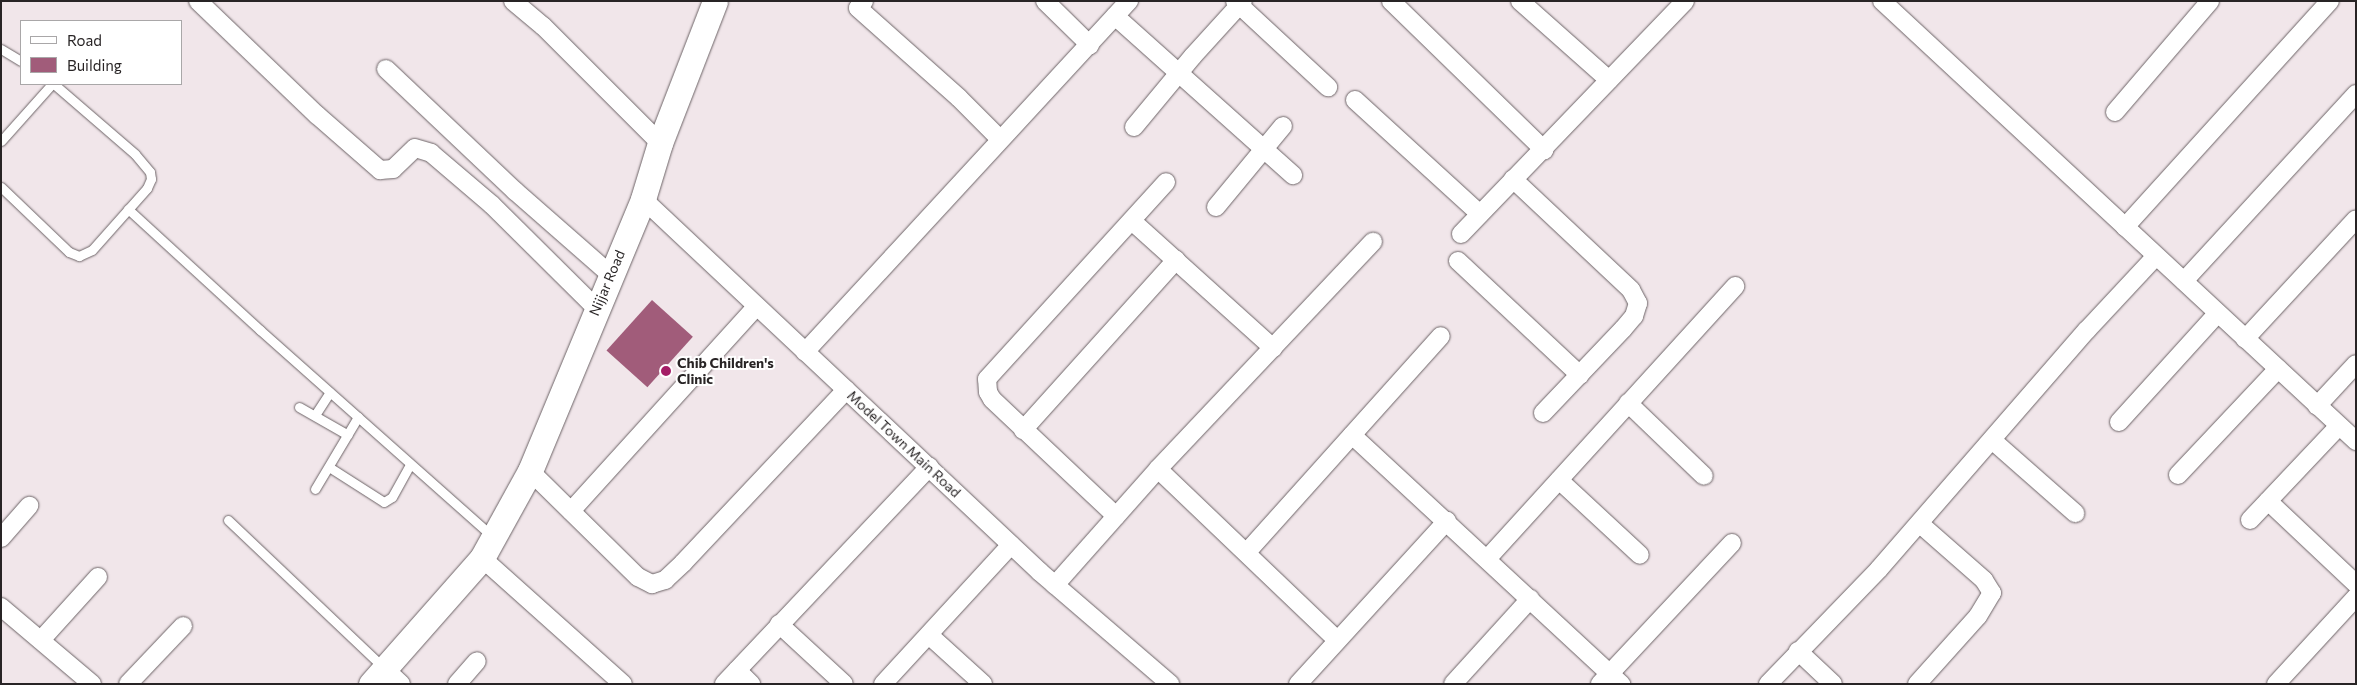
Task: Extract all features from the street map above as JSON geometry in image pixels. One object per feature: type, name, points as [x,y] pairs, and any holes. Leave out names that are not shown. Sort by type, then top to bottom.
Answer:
[{"type":"street","points":[[198,1],[317,115],[380,170],[393,169],[415,148],[430,153],[492,205],[596,308]]},
{"type":"street","points":[[513,1],[543,26],[660,143]]},
{"type":"street","name":"Nijjar Road","points":[[386,679],[488,548],[530,471],[596,308],[643,199],[660,143],[715,1]]},
{"type":"street","points":[[864,1],[858,8],[959,98],[1000,139]]},
{"type":"street","points":[[1045,1],[1090,45]]},
{"type":"street","points":[[805,352],[1129,1]]},
{"type":"street","points":[[1392,1],[1544,150]]},
{"type":"street","points":[[1520,1],[1609,80]]},
{"type":"street","points":[[1461,234],[1544,150],[1685,1]]},
{"type":"street","points":[[1882,1],[2356,441]]},
{"type":"street","points":[[2116,112],[2210,1]]},
{"type":"street","points":[[2125,227],[2330,1]]},
{"type":"street","points":[[1134,127],[1239,3],[1328,86]]},
{"type":"street","points":[[1115,16],[1180,72],[1293,175]]},
{"type":"street","points":[[386,69],[515,191],[611,275]]},
{"type":"street","points":[[2184,281],[2356,94]]},
{"type":"street","points":[[1355,100],[1480,214]]},
{"type":"street","points":[[1216,206],[1283,126]]},
{"type":"street","points":[[1514,179],[1631,290],[1638,303],[1634,316],[1623,330],[1543,412]]},
{"type":"street","points":[[1116,516],[992,399],[988,392],[987,379],[997,365],[1166,182]]},
{"type":"street","name":"Model Town Main Road","points":[[643,199],[1011,545],[1170,684]]},
{"type":"street","points":[[2246,338],[2356,219]]},
{"type":"street","points":[[1132,221],[1273,348]]},
{"type":"street","points":[[1055,585],[1158,469],[1373,242]]},
{"type":"street","points":[[1768,684],[1879,569],[2087,330],[2156,256]]},
{"type":"street","points":[[1023,430],[1176,260]]},
{"type":"street","points":[[1458,261],[1580,375]]},
{"type":"street","points":[[1487,559],[1735,286]]},
{"type":"street","points":[[571,511],[756,307]]},
{"type":"street","points":[[2119,422],[2218,313]]},
{"type":"street","points":[[1247,552],[1441,336]]},
{"type":"street","points":[[2318,406],[2356,364]]},
{"type":"street","points":[[2178,475],[2278,369]]},
{"type":"street","points":[[530,471],[638,577],[652,584],[665,580],[707,540],[846,390]]},
{"type":"street","points":[[1628,403],[1704,476]]},
{"type":"street","points":[[2250,520],[2339,426]]},
{"type":"street","points":[[1352,434],[1530,599],[1610,680],[1732,543]]},
{"type":"street","points":[[1992,440],[2075,513]]},
{"type":"street","points":[[724,684],[929,467]]},
{"type":"street","points":[[1158,469],[1337,640]]},
{"type":"street","points":[[1559,480],[1640,555]]},
{"type":"street","points":[[2268,501],[2356,584]]},
{"type":"street","points":[[1,538],[29,506]]},
{"type":"street","points":[[1298,684],[1446,521]]},
{"type":"street","points":[[1917,684],[1978,616],[1992,593],[1984,580],[1919,523]]},
{"type":"street","points":[[882,684],[1011,545]]},
{"type":"street","points":[[488,548],[623,684]]},
{"type":"street","points":[[41,640],[98,577]]},
{"type":"street","points":[[2276,684],[2356,597]]},
{"type":"street","points":[[1453,684],[1530,599]]},
{"type":"street","points":[[1,606],[92,684]]},
{"type":"street","points":[[779,624],[844,684]]},
{"type":"street","points":[[128,684],[183,626]]},
{"type":"street","points":[[929,635],[983,684]]},
{"type":"street","points":[[1798,651],[1833,684]]},
{"type":"street","points":[[456,684],[477,661]]},
{"type":"street","points":[[736,670],[751,684]]},
{"type":"lane","points":[[1,49],[20,60]]},
{"type":"lane","points":[[1,141],[52,85]]},
{"type":"lane","points":[[1,187],[69,252],[79,256],[92,250],[147,188],[151,179],[150,172],[134,154],[54,85]]},
{"type":"lane","points":[[128,209],[410,465],[488,548]]},
{"type":"lane","points":[[314,415],[330,392]]},
{"type":"lane","points":[[299,407],[348,435]]},
{"type":"lane","points":[[315,489],[358,417]]},
{"type":"lane","points":[[328,466],[384,502],[392,497],[410,465]]},
{"type":"lane","points":[[228,520],[386,679]]},
{"type":"building","points":[[652,300],[693,337],[647,387],[606,351]]},
{"type":"place","name":"Chib Children's Clinic","points":[[666,371]]}]
